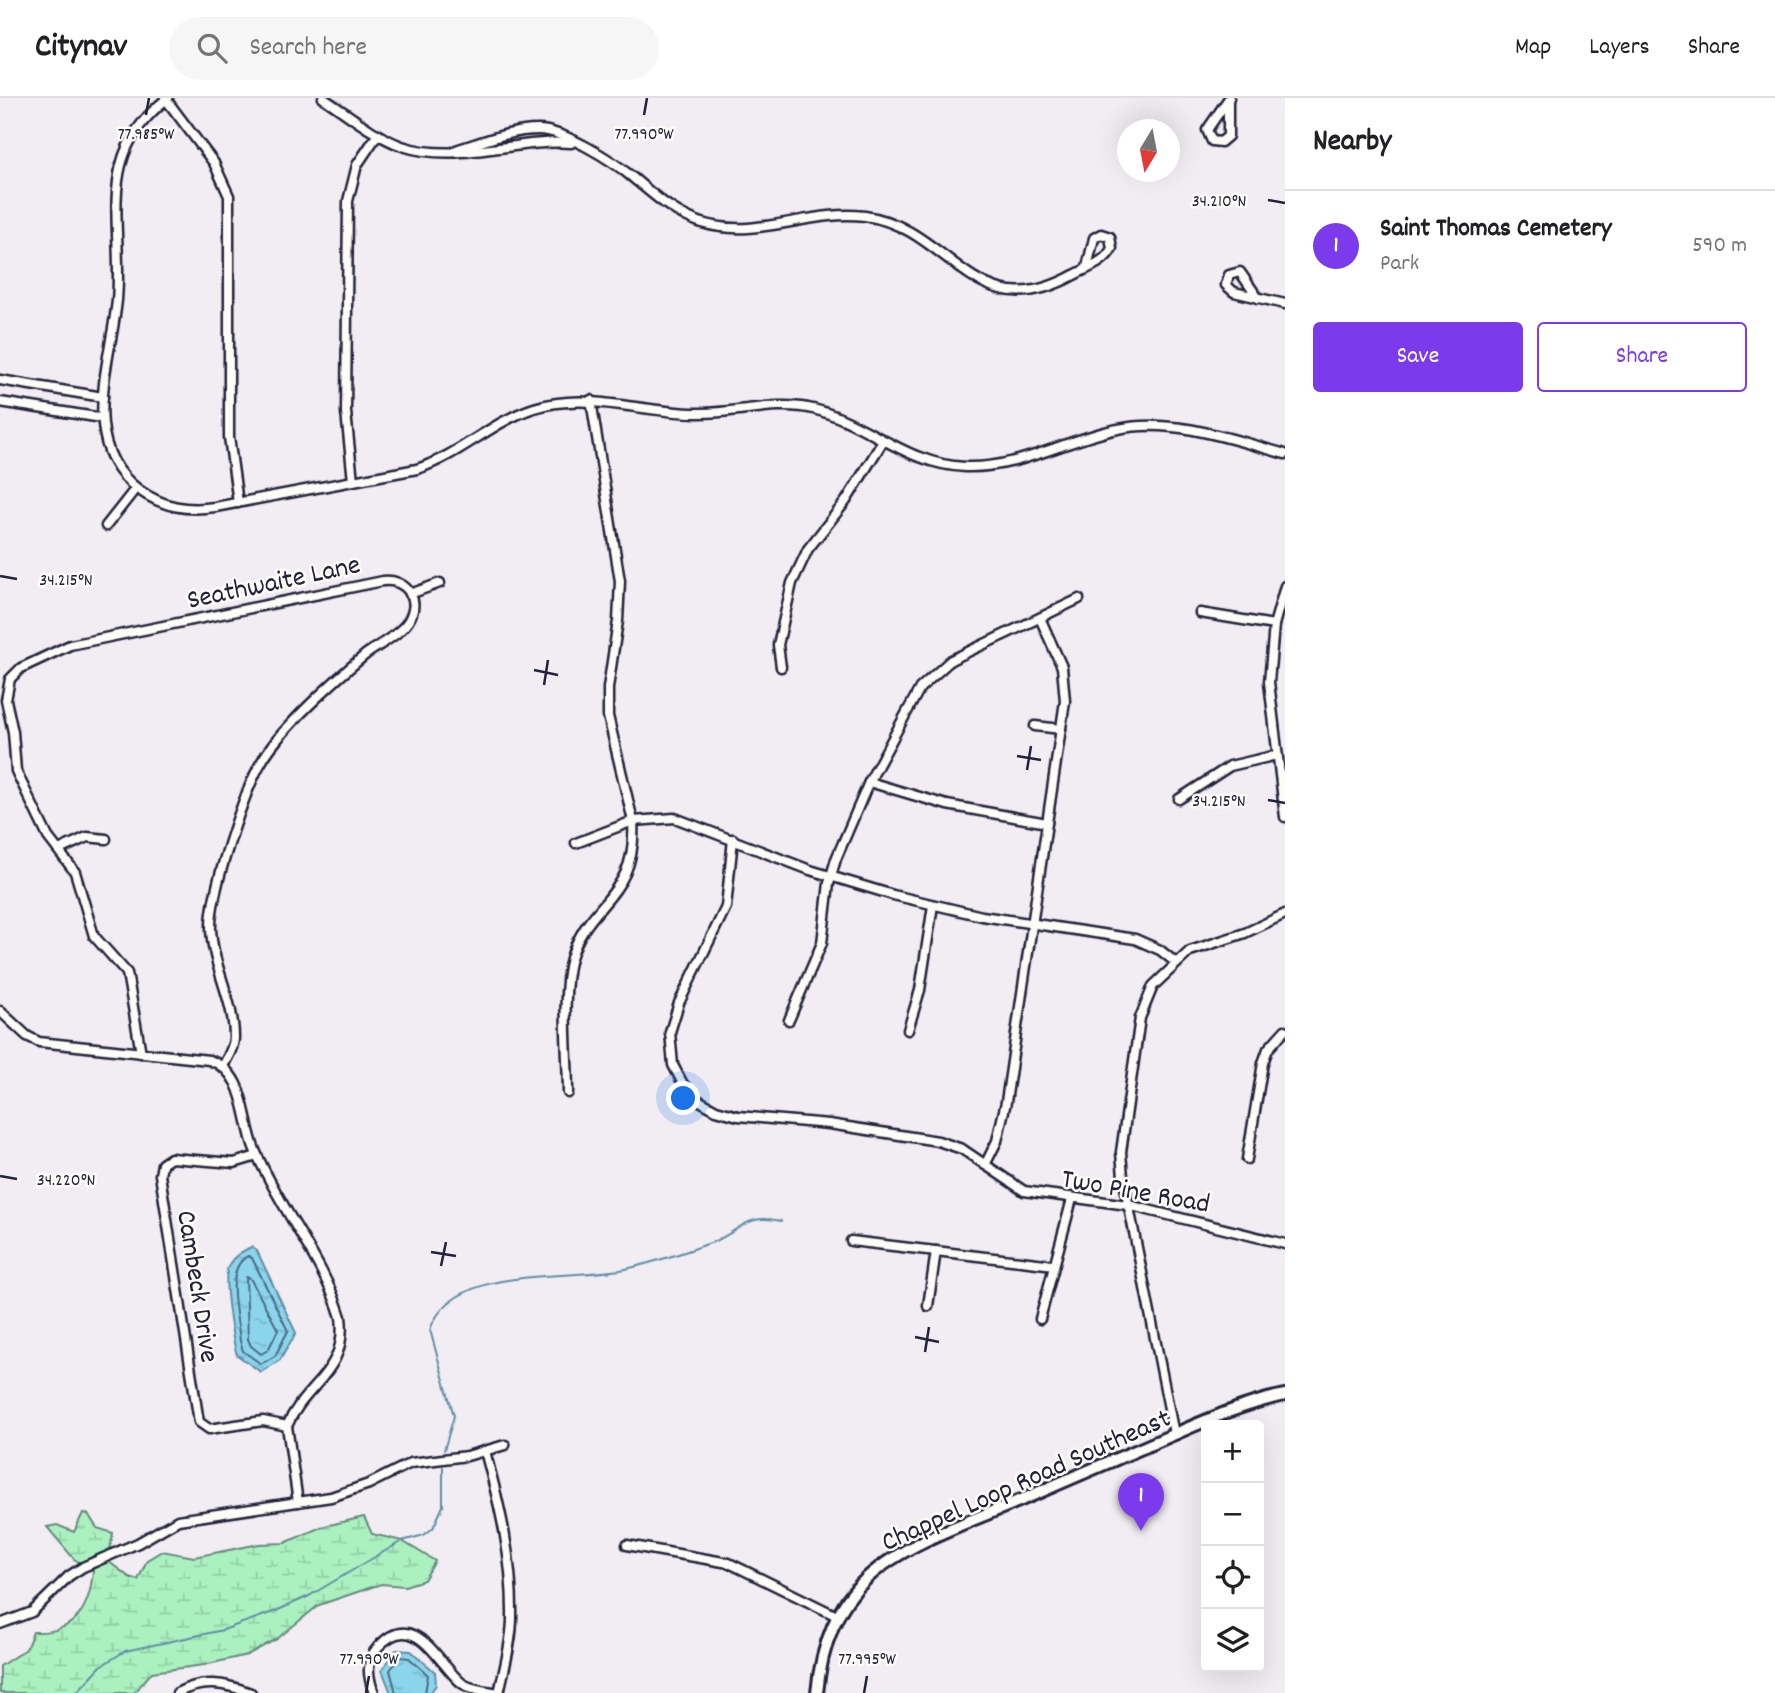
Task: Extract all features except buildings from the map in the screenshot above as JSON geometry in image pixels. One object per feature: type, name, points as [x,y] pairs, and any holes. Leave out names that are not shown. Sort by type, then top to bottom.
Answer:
[{"type":"street","points":[[238,503],[229,437],[229,196],[214,163],[167,98],[138,128],[118,170],[114,200],[117,297],[102,418],[110,453],[120,471],[136,488],[156,500],[178,508],[200,509],[238,503],[417,469],[441,461],[488,429],[526,411],[560,402],[591,400],[696,414],[799,407],[835,416],[883,442],[928,461],[979,467],[1013,462],[1119,428],[1144,426],[1194,432],[1285,454]]},
{"type":"street","points":[[323,98],[378,134],[413,149],[456,150],[554,143],[577,144]]},
{"type":"street","points":[[1228,99],[1228,136],[1221,142],[1212,141],[1208,130],[1228,99]]},
{"type":"street","points":[[456,150],[533,130],[552,132],[617,165],[674,210],[712,225],[766,227],[838,215],[879,219],[920,237],[969,276],[1007,291],[1041,289],[1072,277],[1087,267]]},
{"type":"street","points":[[353,481],[346,412],[348,201],[357,165],[378,134]]},
{"type":"street","points":[[1258,298],[1285,304]]},
{"type":"street","points":[[0,380],[103,397]]},
{"type":"street","points":[[568,1093],[568,968],[579,937],[615,894],[632,856],[633,821],[608,716],[608,688],[618,621],[620,580],[591,400]]},
{"type":"street","points":[[0,402],[102,418]]},
{"type":"street","points":[[780,667],[778,645],[792,583],[808,549],[846,501],[883,442]]},
{"type":"street","points":[[106,526],[136,488]]},
{"type":"street","name":"Seathwaite Lane","points":[[141,1053],[127,973],[94,936],[79,882],[48,837],[14,765],[13,732],[6,692],[10,679],[22,668],[71,645],[383,581],[402,584],[410,594]]},
{"type":"street","points":[[223,1066],[234,1037],[215,955],[211,918],[218,881],[251,784],[263,759],[286,731],[347,671],[407,623],[413,606],[410,594],[440,583]]},
{"type":"street","points":[[1285,586],[1275,625],[1269,682],[1285,817]]},
{"type":"street","points":[[789,1020],[822,943],[831,877],[869,782],[926,680],[951,660],[1079,599]]},
{"type":"street","points":[[1200,613],[1275,625]]},
{"type":"street","points":[[985,1165],[997,1140],[1004,1116],[1061,729],[1064,678],[1059,657],[1040,618]]},
{"type":"street","points":[[1035,726],[1061,729]]},
{"type":"street","points":[[1179,799],[1230,766],[1277,755]]},
{"type":"street","points":[[869,782],[947,805],[1047,823]]},
{"type":"street","points":[[576,843],[633,821],[675,818],[831,877],[933,905],[1032,924],[1135,939],[1154,946],[1175,962]]},
{"type":"street","points":[[59,850],[87,837],[106,839]]},
{"type":"street","name":"Two Pine Road","points":[[733,839],[726,907],[671,1023],[671,1055],[683,1084],[698,1100],[727,1114],[829,1124],[938,1141],[962,1149],[1024,1191],[1128,1205],[1285,1244]]},
{"type":"street","points":[[908,1030],[922,979],[933,905]]},
{"type":"street","points":[[1174,1434],[1128,1205],[1121,1152],[1140,1018],[1153,986],[1175,962],[1190,951],[1245,933],[1285,914]]},
{"type":"street","points":[[0,1011],[27,1036],[39,1042],[209,1060],[223,1066],[238,1086],[257,1156],[334,1300],[342,1326],[341,1345],[331,1369],[287,1426],[298,1502]]},
{"type":"street","points":[[1247,1159],[1263,1063],[1269,1049],[1285,1030]]},
{"type":"street","name":"Cambeck Drive","points":[[257,1156],[233,1163],[171,1158],[162,1164],[160,1175],[199,1422],[209,1429],[263,1421],[287,1426]]},
{"type":"street","points":[[1040,1319],[1072,1199]]},
{"type":"street","points":[[850,1241],[1054,1265]]},
{"type":"street","points":[[928,1306],[936,1251]]},
{"type":"street","name":"Chappel Loop Road Southeast","points":[[817,1693],[825,1647],[837,1616],[867,1578],[890,1561],[982,1517],[1174,1434],[1244,1406],[1285,1395]]},
{"type":"street","points":[[0,1624],[32,1612],[69,1576],[83,1567],[130,1547],[178,1520],[298,1502],[361,1487],[411,1463],[485,1451],[505,1445]]},
{"type":"street","points":[[374,1693],[368,1670],[372,1655],[387,1640],[407,1635],[428,1643],[461,1682],[499,1693],[512,1624],[511,1587],[505,1531],[485,1451]]},
{"type":"street","points":[[627,1545],[729,1563],[837,1616]]},
{"type":"street","points":[[177,1693],[206,1683],[228,1685],[251,1693]]},
{"type":"green space","points":[[83,1513],[88,1514],[97,1528],[113,1533],[108,1561],[129,1577],[138,1580],[147,1560],[162,1551],[194,1557],[259,1544],[285,1543],[321,1527],[364,1517],[372,1534],[402,1541],[435,1561],[424,1580],[405,1586],[381,1584],[319,1605],[277,1639],[247,1655],[204,1665],[152,1672],[134,1693],[0,1693],[0,1666],[26,1649],[33,1632],[60,1629],[70,1624],[84,1607],[93,1570],[74,1559],[47,1527],[57,1525],[74,1532]]},
{"type":"water","points":[[251,1247],[257,1251],[296,1333],[280,1360],[261,1372],[237,1355],[226,1277],[228,1266],[236,1256]]},
{"type":"water","points":[[396,1650],[411,1651],[435,1672],[436,1685],[430,1693],[391,1693],[382,1670]]},
{"type":"waterway","points":[[444,1450],[454,1416],[430,1330],[443,1308],[463,1293],[518,1278],[630,1268],[713,1242],[751,1221],[781,1221]]},
{"type":"waterway","points":[[76,1693],[101,1666],[125,1651],[223,1630],[276,1611],[309,1596],[402,1541],[424,1535],[433,1528],[443,1506],[443,1467]]},
{"type":"place","name":"Saint Thomas Cemetery","points":[[1141,1531]]}]
